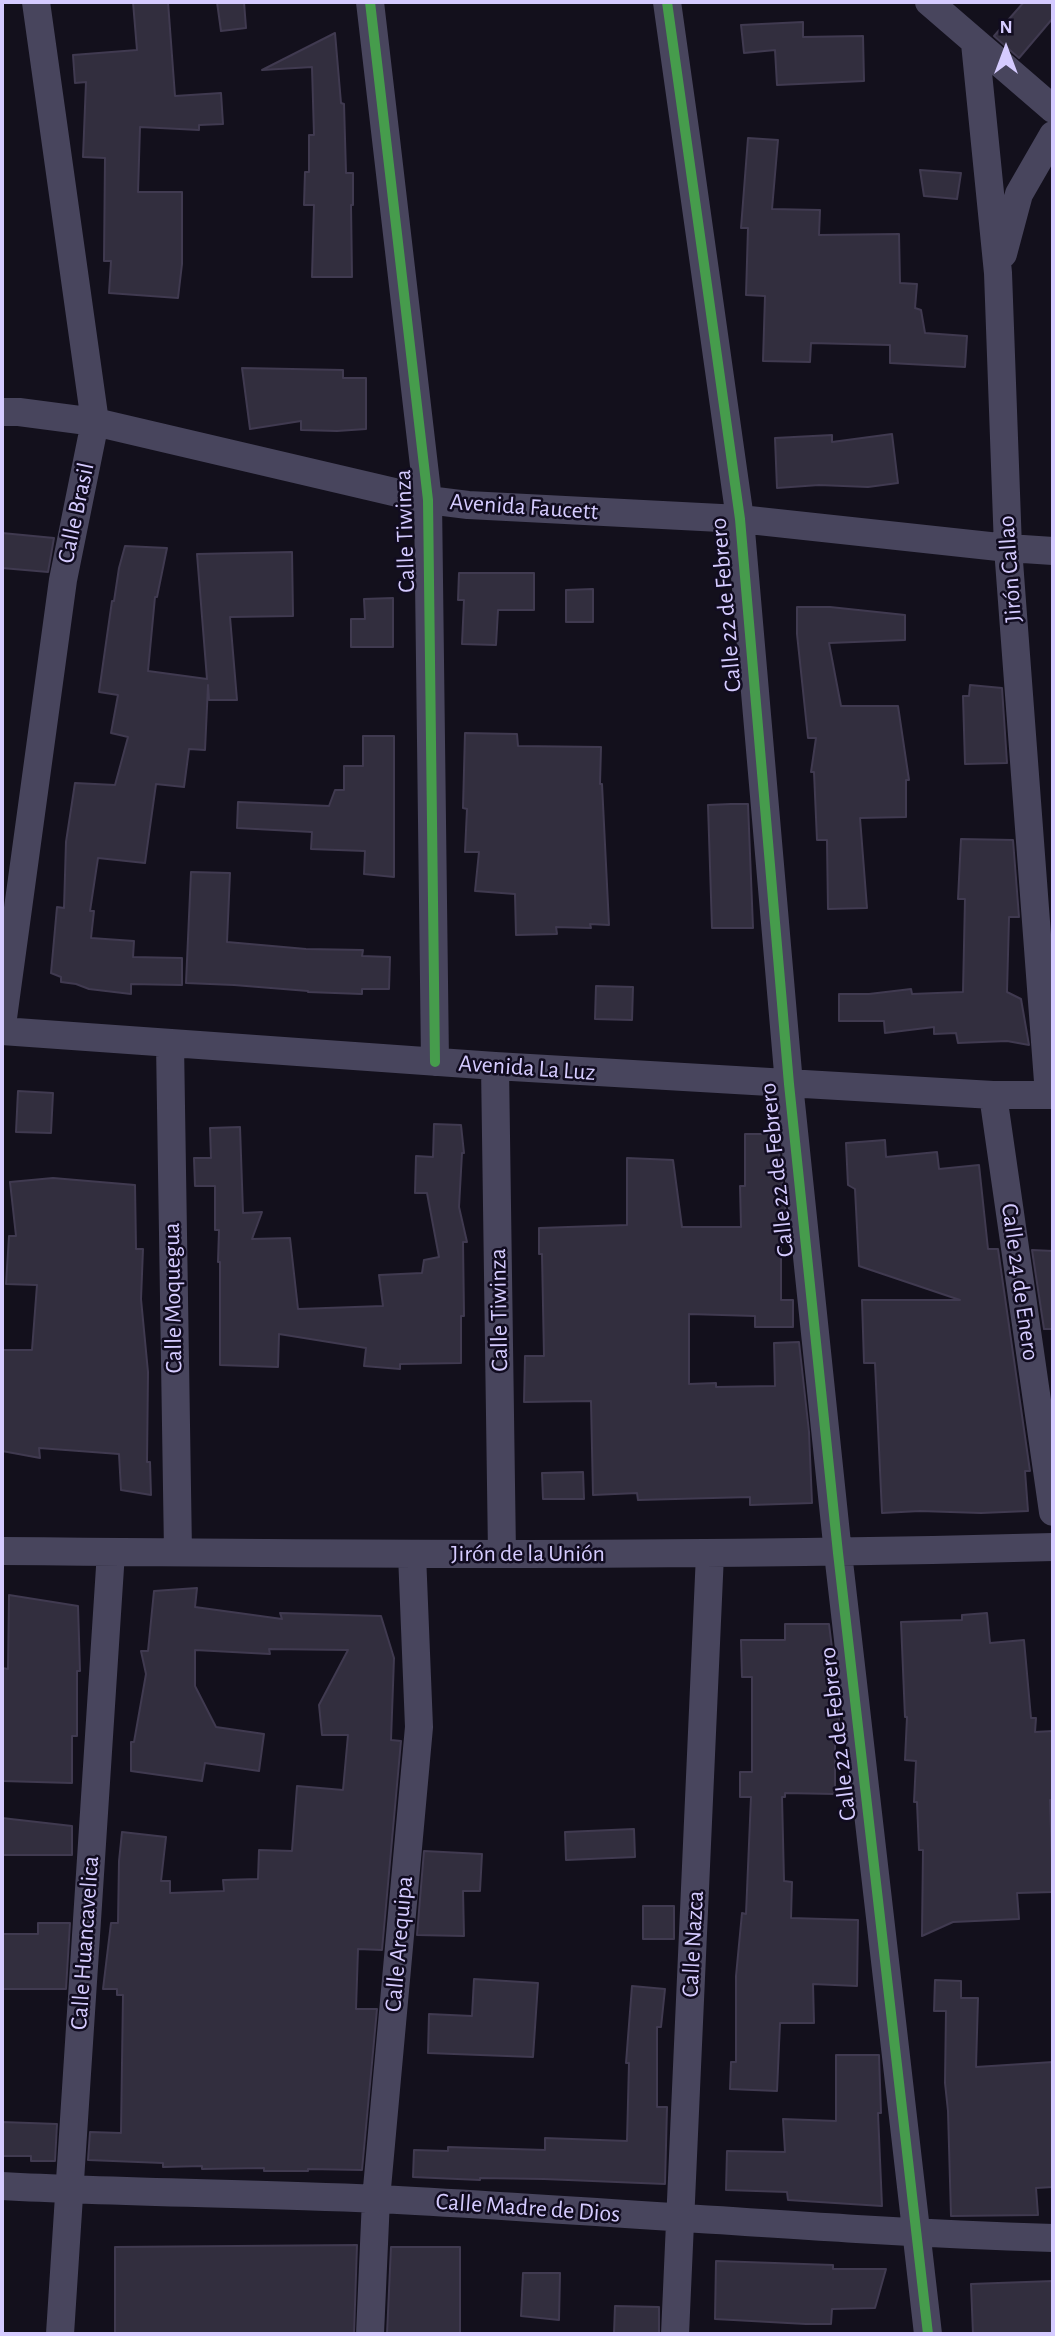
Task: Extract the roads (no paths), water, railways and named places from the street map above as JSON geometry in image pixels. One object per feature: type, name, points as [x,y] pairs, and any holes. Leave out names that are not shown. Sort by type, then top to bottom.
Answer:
[{"type":"street","name":"Calle Brasil","points":[[2,1025],[63,580],[95,422],[36,2]]},
{"type":"street","name":"Calle Tiwinza","points":[[370,2],[428,500],[435,1062]]},
{"type":"street","name":"Calle 22 de Febrero","points":[[667,2],[740,519],[789,1084],[838,1553],[928,2334]]},
{"type":"street","points":[[929,2],[1053,109]]},
{"type":"street","name":"Jirón Callao","points":[[975,43],[998,273],[1008,548],[1051,1095]]},
{"type":"street","points":[[998,273],[1019,194],[1053,135]]},
{"type":"street","name":"Avenida Faucett","points":[[2,412],[95,422],[428,500],[468,505],[740,519],[1053,551]]},
{"type":"street","name":"Avenida La Luz","points":[[2,1031],[789,1084],[993,1095],[1051,1095]]},
{"type":"street","name":"Calle Moquegua","points":[[170,1043],[178,1552]]},
{"type":"street","name":"Calle Tiwinza","points":[[495,1066],[502,1554]]},
{"type":"street","name":"Calle 24 de Enero","points":[[993,1095],[1053,1512]]},
{"type":"street","name":"Jirón de la Unión","points":[[2,1551],[838,1553],[1053,1547]]},
{"type":"street","name":"Calle Huancavelica","points":[[60,2334],[111,1552]]},
{"type":"street","name":"Calle Nazca","points":[[675,2334],[710,1553]]},
{"type":"street","name":"Calle Arequipa","points":[[370,2334],[376,2199],[419,1727],[412,1554]]},
{"type":"street","name":"Calle Madre de Dios","points":[[2,2186],[376,2199],[916,2234],[1053,2238]]}]
